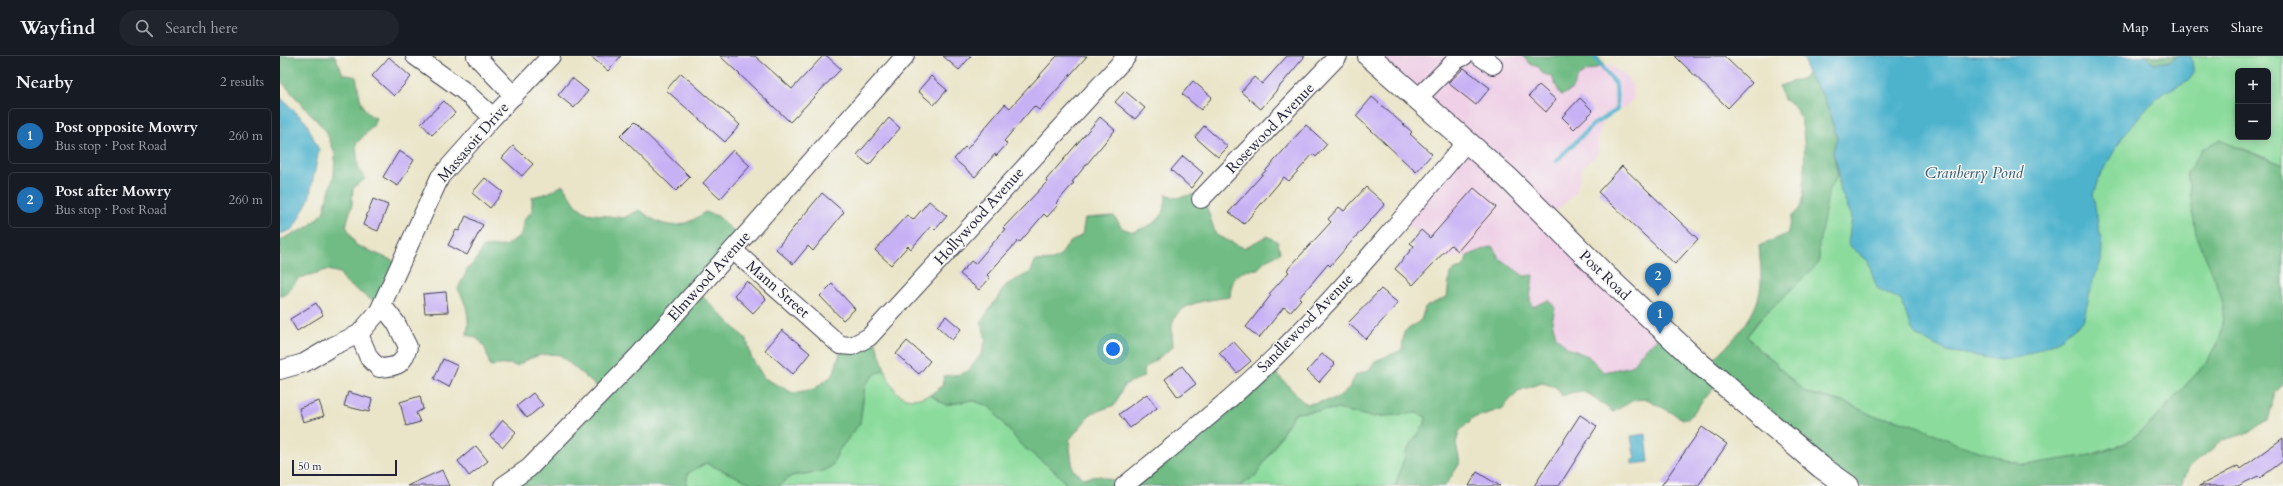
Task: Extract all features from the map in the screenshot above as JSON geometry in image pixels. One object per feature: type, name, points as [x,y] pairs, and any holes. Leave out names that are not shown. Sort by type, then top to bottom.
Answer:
[{"type":"main road","name":"Post Road","points":[[1369,56],[1467,141],[1679,345],[1790,441],[1848,486]]},
{"type":"street","points":[[415,56],[464,92],[493,117]]},
{"type":"street","points":[[476,56],[514,96]]},
{"type":"street","name":"Massasoit Drive","points":[[280,370],[304,364],[333,346],[359,334],[382,305],[440,177],[493,117],[552,56]]},
{"type":"street","name":"Elmwood Avenue","points":[[503,486],[529,468],[639,355],[905,56]]},
{"type":"street","name":"Hollywood Avenue","points":[[823,329],[840,345],[852,346],[869,337],[1127,56]]},
{"type":"street","name":"Rosewood Avenue","points":[[1201,199],[1338,56]]},
{"type":"street","points":[[1418,98],[1456,60],[1464,56]]},
{"type":"street","name":"Sandlewood Avenue","points":[[1124,486],[1223,404],[1288,344],[1381,244],[1467,141]]},
{"type":"street","name":"Mann Street","points":[[733,250],[823,329]]},
{"type":"street","points":[[359,334],[369,358],[379,368],[395,367],[404,359],[408,347],[396,323],[382,305]]},
{"type":"shaded area","points":[[1374,56],[1522,56],[1532,65],[1539,67],[1542,73],[1552,77],[1557,91],[1571,90],[1579,76],[1585,71],[1604,65],[1610,65],[1625,75],[1631,83],[1634,99],[1626,107],[1613,111],[1602,124],[1598,139],[1599,152],[1582,168],[1576,193],[1552,214],[1665,331],[1640,354],[1632,366],[1604,372],[1588,356],[1568,348],[1556,336],[1552,322],[1555,308],[1549,300],[1532,308],[1530,299],[1533,275],[1524,276],[1500,259],[1492,246],[1467,256],[1449,259],[1403,222],[1469,142]]},
{"type":"green space","points":[[280,56],[335,56],[343,74],[356,77],[363,107],[370,115],[376,118],[373,126],[356,144],[358,167],[365,179],[353,188],[352,205],[346,226],[356,245],[396,262],[375,300],[370,299],[345,282],[340,273],[327,270],[299,278],[284,296],[280,295],[280,240],[308,227],[323,213],[334,175],[335,154],[326,131],[280,80]]},
{"type":"green space","points":[[1522,56],[1597,56],[1604,65],[1585,72],[1579,76],[1571,90],[1561,96],[1552,77],[1542,73],[1539,67],[1532,65]]},
{"type":"green space","points":[[2139,56],[2283,56],[2283,165],[2239,147],[2225,308],[2220,339],[2206,363],[2152,422],[2126,443],[2090,455],[2077,463],[1994,468],[1896,419],[1876,417],[1844,402],[1807,393],[1768,359],[1768,356],[1759,350],[1747,336],[1763,316],[1789,244],[1810,172],[1809,131],[2092,183]]},
{"type":"green space","points":[[2146,56],[2178,56],[2168,62],[2154,63]]},
{"type":"green space","points":[[1807,74],[1824,97],[1837,138],[1833,152],[1838,176],[1829,189],[1819,245],[1819,263],[1758,321],[1747,336],[1759,350],[1776,362],[1777,366],[1807,393],[1844,402],[1876,417],[1898,420],[1923,428],[1957,444],[2023,465],[2097,454],[2126,443],[2152,422],[2206,363],[2220,339],[2224,308],[2218,287],[2196,234],[2187,173],[2202,149],[2220,140],[2283,165],[2283,384],[2275,393],[2268,421],[2248,433],[2223,440],[2187,469],[2181,486],[1849,486],[1718,383],[1688,419],[1683,419],[1647,399],[1634,400],[1613,412],[1589,395],[1578,392],[1562,396],[1556,387],[1542,383],[1518,391],[1502,409],[1473,418],[1459,432],[1456,443],[1460,463],[1445,486],[1395,486],[1407,450],[1425,424],[1426,417],[1417,413],[1372,417],[1337,409],[1295,413],[1255,477],[1239,486],[1068,486],[1055,471],[1022,446],[990,407],[972,400],[946,405],[930,395],[942,386],[944,376],[961,374],[968,371],[982,353],[986,339],[981,322],[1006,285],[1031,272],[1035,261],[1053,260],[1060,256],[1069,243],[1082,235],[1085,218],[1114,216],[1122,228],[1133,232],[1158,220],[1164,210],[1166,194],[1176,198],[1206,192],[1206,205],[1216,235],[1244,248],[1267,236],[1278,242],[1280,253],[1265,260],[1258,269],[1245,271],[1236,276],[1232,284],[1230,297],[1196,303],[1187,306],[1180,311],[1175,317],[1172,325],[1173,347],[1145,368],[1143,377],[1124,385],[1115,405],[1092,413],[1069,440],[1073,470],[1084,478],[1100,476],[1126,485],[1269,365],[1302,401],[1308,404],[1336,399],[1349,388],[1356,375],[1369,370],[1375,361],[1402,350],[1404,332],[1421,320],[1425,307],[1447,297],[1450,273],[1465,265],[1467,256],[1492,246],[1500,259],[1524,276],[1533,275],[1530,299],[1532,307],[1549,300],[1555,308],[1552,322],[1556,336],[1568,348],[1588,356],[1604,372],[1632,366],[1640,354],[1665,331],[1706,368],[1743,328],[1756,304],[1760,292],[1761,278],[1759,246],[1787,234],[1792,216],[1803,206],[1804,139],[1802,126],[1799,114],[1794,106],[1783,99],[1779,86],[1803,78]]},
{"type":"green space","points":[[563,185],[577,206],[587,213],[623,218],[640,210],[657,221],[672,225],[680,225],[688,222],[705,212],[718,216],[741,239],[698,292],[747,340],[751,357],[764,378],[793,393],[814,389],[833,375],[845,338],[873,334],[885,370],[875,374],[865,385],[860,423],[839,450],[832,466],[823,471],[791,476],[778,486],[753,484],[706,463],[688,473],[686,486],[503,486],[602,391],[560,355],[548,354],[537,356],[517,366],[509,364],[490,366],[484,346],[478,339],[467,335],[467,311],[464,300],[458,289],[468,268],[476,261],[483,247],[505,246],[521,235],[524,220],[532,211],[532,197],[548,193]]},
{"type":"green space","points":[[885,370],[896,392],[906,398],[913,399],[930,395],[946,405],[972,400],[990,407],[1022,446],[1055,471],[1068,486],[778,486],[791,476],[823,471],[832,466],[839,450],[860,423],[865,385],[875,374]]},
{"type":"green space","points":[[1337,409],[1372,417],[1417,413],[1426,417],[1425,424],[1407,450],[1395,486],[1239,486],[1255,477],[1295,413]]},
{"type":"green space","points":[[706,463],[730,474],[763,486],[686,486],[688,473]]},
{"type":"water","name":"Cranberry Pond","points":[[1801,56],[2146,56],[2154,63],[2168,62],[2178,56],[2191,56],[2194,73],[2189,80],[2163,93],[2149,105],[2123,136],[2098,179],[2093,195],[2102,246],[2101,262],[2094,277],[2083,321],[2056,342],[2020,357],[2000,360],[1947,351],[1917,336],[1911,328],[1901,300],[1877,288],[1868,261],[1848,244],[1852,217],[1839,187],[1839,173],[1833,152],[1837,137],[1824,97],[1807,74],[1805,61]]},
{"type":"water","points":[[280,97],[306,122],[319,150],[309,199],[293,229],[280,234]]},
{"type":"water","points":[[1646,434],[1649,462],[1632,464],[1632,460],[1635,459],[1631,436]]},
{"type":"building","points":[[590,56],[621,56],[608,71]]},
{"type":"building","points":[[720,56],[755,56],[792,89],[823,56],[827,56],[841,69],[790,122]]},
{"type":"building","points":[[943,56],[971,56],[959,70]]},
{"type":"building","points":[[1057,56],[1087,56],[1039,110],[1034,106],[1004,141],[1007,144],[996,156],[995,154],[975,177],[954,159],[965,147],[967,149],[1005,104],[1010,108]]},
{"type":"building","points":[[1287,56],[1305,56],[1261,109],[1241,92],[1254,77],[1262,84]]},
{"type":"building","points":[[1675,56],[1724,56],[1752,83],[1728,108]]},
{"type":"building","points":[[389,57],[411,77],[394,96],[372,76]]},
{"type":"building","points":[[1464,68],[1490,88],[1476,105],[1448,83]]},
{"type":"building","points":[[681,73],[740,125],[725,142],[666,90]]},
{"type":"building","points":[[931,76],[947,90],[934,105],[918,91]]},
{"type":"building","points":[[572,78],[588,91],[574,108],[558,95]]},
{"type":"building","points":[[1193,81],[1212,97],[1201,110],[1182,94]]},
{"type":"building","points":[[1539,85],[1556,100],[1546,112],[1529,96]]},
{"type":"building","points":[[1125,91],[1145,108],[1135,119],[1115,102]]},
{"type":"building","points":[[1372,97],[1412,132],[1410,134],[1432,154],[1416,172],[1356,116]]},
{"type":"building","points":[[1580,98],[1593,111],[1574,129],[1562,117]]},
{"type":"building","points":[[444,101],[455,113],[432,135],[421,123]]},
{"type":"building","points":[[1100,117],[1115,130],[1072,182],[1074,183],[1056,203],[1058,205],[1047,217],[1044,214],[1020,242],[1018,241],[987,275],[990,278],[979,290],[960,274],[971,261],[975,264],[1005,229],[1003,228],[1047,182],[1046,180]]},
{"type":"building","points":[[889,118],[900,128],[869,165],[857,155]]},
{"type":"building","points":[[634,122],[690,177],[676,191],[620,136]]},
{"type":"building","points":[[1306,125],[1327,144],[1316,157],[1313,154],[1289,181],[1284,177],[1244,224],[1229,212]]},
{"type":"building","points":[[1204,126],[1228,147],[1218,157],[1195,137]]},
{"type":"building","points":[[513,146],[533,164],[522,176],[502,158]]},
{"type":"building","points":[[733,150],[750,166],[720,199],[703,183]]},
{"type":"building","points":[[399,151],[414,160],[398,186],[383,177]]},
{"type":"building","points":[[1183,156],[1203,173],[1191,188],[1171,170]]},
{"type":"building","points":[[1622,166],[1698,239],[1675,264],[1598,192]]},
{"type":"building","points":[[485,178],[503,192],[490,208],[472,193]]},
{"type":"building","points":[[1366,187],[1385,204],[1330,266],[1328,264],[1299,298],[1301,299],[1290,312],[1284,307],[1259,338],[1246,327],[1271,295],[1269,294],[1289,272],[1287,270],[1331,222],[1328,219],[1339,207],[1344,211]]},
{"type":"building","points":[[1474,188],[1496,207],[1458,251],[1451,245],[1413,285],[1395,269],[1414,246],[1410,243],[1421,230],[1430,238]]},
{"type":"building","points":[[822,193],[844,212],[813,251],[808,246],[793,264],[776,249]]},
{"type":"building","points":[[373,199],[388,205],[378,231],[363,225]]},
{"type":"building","points":[[929,201],[947,216],[935,230],[931,226],[911,249],[908,246],[891,265],[875,250],[907,215],[913,220]]},
{"type":"building","points":[[466,216],[483,225],[467,255],[448,245],[456,230],[459,231]]},
{"type":"building","points":[[747,281],[766,299],[753,313],[734,295]]},
{"type":"building","points":[[832,284],[855,309],[843,320],[820,296]]},
{"type":"building","points":[[1381,289],[1398,303],[1366,339],[1348,323]]},
{"type":"building","points":[[446,292],[448,312],[425,313],[423,294]]},
{"type":"building","points":[[316,303],[323,315],[297,331],[290,319]]},
{"type":"building","points":[[946,316],[961,329],[952,340],[937,326]]},
{"type":"building","points":[[782,330],[810,353],[793,374],[765,350]]},
{"type":"building","points":[[907,341],[930,361],[919,374],[896,354]]},
{"type":"building","points":[[1233,341],[1251,361],[1237,373],[1219,353]]},
{"type":"building","points":[[1322,354],[1335,364],[1319,382],[1307,371]]},
{"type":"building","points":[[443,359],[458,366],[449,387],[434,379]]},
{"type":"building","points":[[1182,366],[1196,384],[1178,397],[1165,379]]},
{"type":"building","points":[[348,392],[372,399],[369,412],[344,406]]},
{"type":"building","points":[[533,393],[543,405],[527,418],[517,406]]},
{"type":"building","points":[[1147,394],[1157,408],[1130,428],[1119,414]]},
{"type":"building","points":[[420,396],[423,409],[416,413],[420,422],[406,426],[400,402]]},
{"type":"building","points":[[319,401],[324,416],[303,422],[299,408]]},
{"type":"building","points":[[1580,415],[1597,426],[1559,486],[1534,486]]},
{"type":"building","points":[[503,420],[516,432],[503,447],[490,436]]},
{"type":"building","points":[[1702,427],[1727,444],[1698,486],[1661,486]]},
{"type":"building","points":[[2283,438],[2283,461],[2260,478],[2258,476],[2238,486],[2199,486],[2238,466],[2240,469]]},
{"type":"building","points":[[476,446],[488,461],[469,476],[458,461]]},
{"type":"building","points":[[442,470],[449,486],[407,486]]},
{"type":"building","points":[[1477,472],[1500,486],[1469,486]]},
{"type":"waterway","points":[[1556,161],[1594,124],[1617,110],[1616,85],[1594,56]]},
{"type":"place","name":"Post after Mowry","points":[[1658,296]]},
{"type":"place","name":"Post opposite Mowry","points":[[1660,334]]}]
